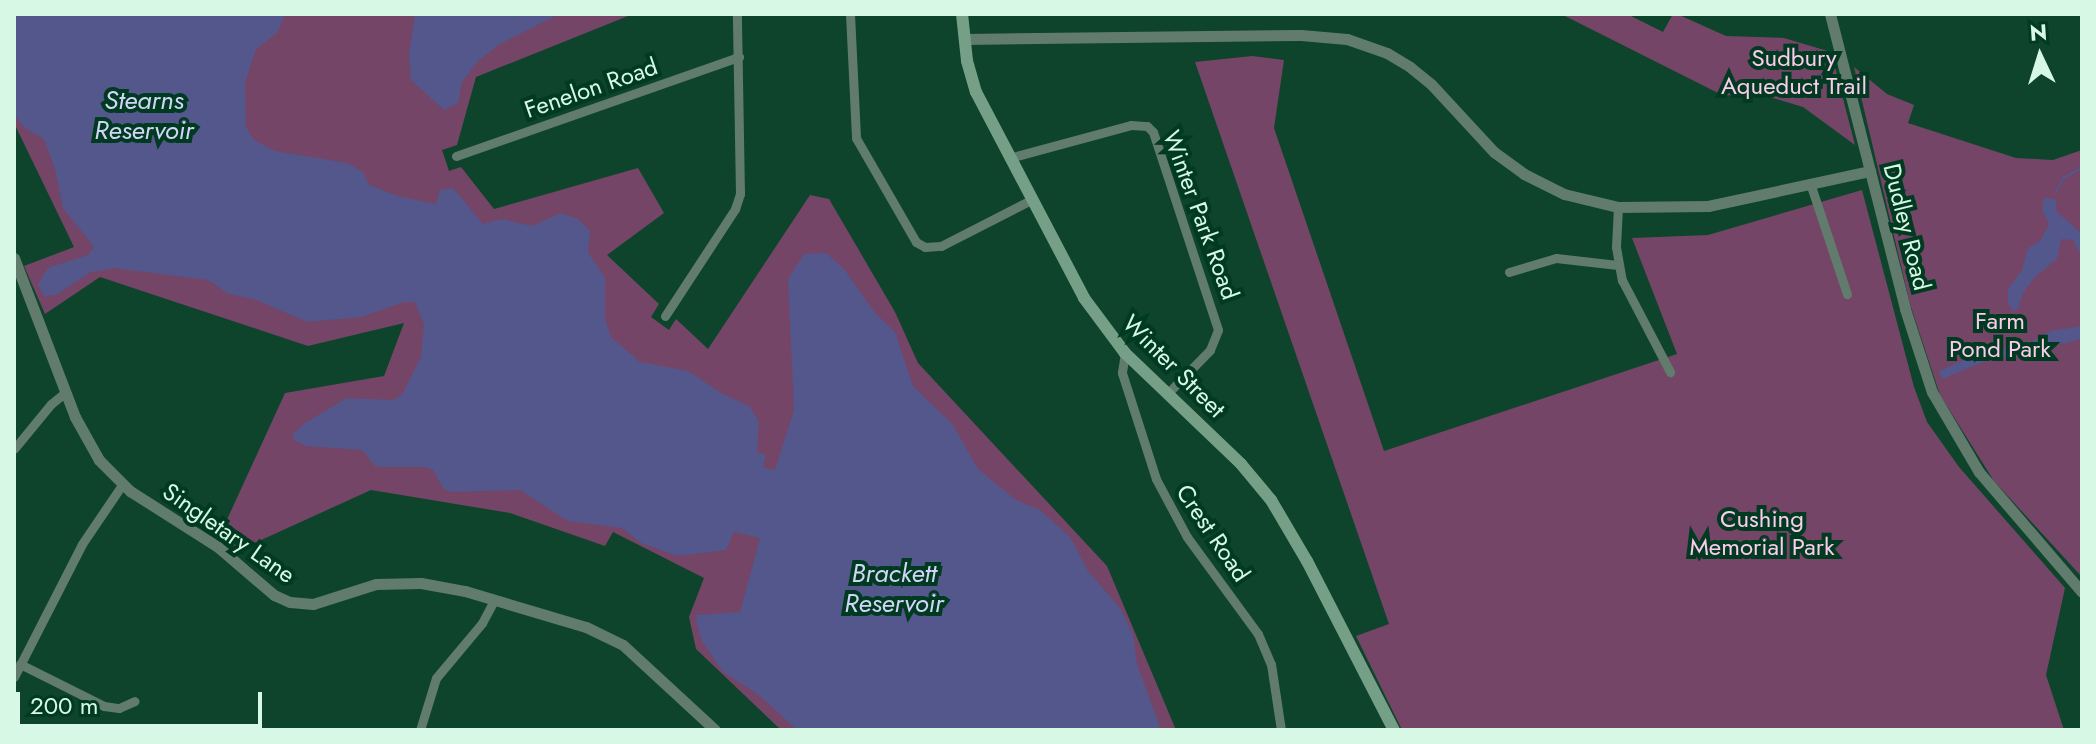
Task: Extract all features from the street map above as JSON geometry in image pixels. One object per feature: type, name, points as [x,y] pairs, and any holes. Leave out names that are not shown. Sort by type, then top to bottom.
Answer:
[{"type":"main road","name":"Winter Street","points":[[962,14],[972,81],[1009,158],[1084,298],[1125,353],[1241,464],[1280,512],[1394,730]]},
{"type":"street","points":[[665,316],[735,209],[740,194],[737,14]]},
{"type":"street","points":[[850,14],[856,138],[916,242],[925,247],[941,246],[1031,200]]},
{"type":"street","name":"Dudley Road","points":[[1830,14],[1911,332],[1938,405],[1983,477],[2082,592]]},
{"type":"street","points":[[964,39],[1301,35],[1347,39],[1387,53],[1421,75],[1494,152],[1524,174],[1564,194],[1618,207],[1699,207],[1811,186],[1870,171]]},
{"type":"street","name":"Fenelon Road","points":[[456,156],[739,57]]},
{"type":"street","name":"Winter Park Road","points":[[1009,158],[1131,125],[1150,128],[1218,330],[1210,350],[1167,394]]},
{"type":"street","points":[[1811,186],[1847,294]]},
{"type":"street","points":[[1618,207],[1618,265],[1625,289],[1670,372]]},
{"type":"street","name":"Singletary Lane","points":[[14,258],[86,440],[122,485],[218,547],[258,584],[290,602],[313,604],[376,584],[409,582],[445,586],[586,627],[615,640],[715,730]]},
{"type":"street","points":[[1509,272],[1556,258],[1618,265]]},
{"type":"street","name":"Crest Road","points":[[1125,353],[1122,373],[1156,479],[1187,537],[1258,634],[1271,664],[1281,730]]},
{"type":"street","points":[[14,449],[51,404],[66,392]]},
{"type":"street","points":[[14,677],[82,544],[122,485]]},
{"type":"street","points":[[420,730],[436,678],[487,617],[494,600]]},
{"type":"street","points":[[20,664],[104,706],[119,708],[135,701]]},
{"type":"green space","points":[[14,14],[633,14],[476,77],[457,145],[442,150],[449,171],[461,167],[494,209],[638,168],[664,213],[607,255],[659,304],[651,317],[669,330],[676,319],[708,349],[810,195],[829,199],[895,312],[918,363],[1107,566],[1176,730],[781,730],[696,649],[689,617],[704,578],[613,532],[605,546],[510,513],[371,490],[237,551],[219,537],[285,393],[384,376],[404,323],[308,346],[100,277],[45,314],[24,266],[74,247],[14,123]]},
{"type":"green space","name":"Sudbury Aqueduct Trail","points":[[1561,14],[1627,14],[1663,32],[1673,14],[1677,14],[1726,36],[1784,38],[1831,52],[1855,145],[1803,107],[1773,98],[1722,95]]},
{"type":"green space","name":"Cushing Memorial Park","points":[[1252,56],[1284,60],[1274,128],[1384,451],[1677,354],[1632,238],[1708,235],[1862,190],[1914,387],[1927,422],[1959,467],[2065,588],[2046,675],[2064,730],[1402,730],[1356,636],[1389,624],[1195,62]]},
{"type":"green space","name":"Farm Pond Park","points":[[1854,67],[1887,94],[1914,105],[1908,123],[2016,158],[2053,160],[2082,150],[2082,577],[1994,481],[1940,395],[1910,304]]},
{"type":"water","points":[[14,14],[285,14],[277,33],[256,49],[245,83],[246,127],[254,140],[275,151],[347,163],[363,172],[369,185],[401,197],[436,204],[440,190],[453,188],[483,224],[502,219],[532,226],[561,213],[578,219],[590,231],[588,252],[605,278],[605,319],[611,337],[640,362],[688,371],[721,393],[749,406],[759,421],[757,452],[766,455],[763,467],[775,470],[794,410],[788,279],[804,254],[826,253],[844,269],[875,313],[895,332],[913,386],[953,425],[978,469],[1016,500],[1040,510],[1070,537],[1088,571],[1120,608],[1133,634],[1137,664],[1161,730],[797,730],[760,696],[722,671],[702,641],[697,625],[696,615],[740,612],[760,538],[734,532],[726,550],[677,556],[641,543],[622,528],[568,521],[520,490],[452,492],[443,488],[433,470],[426,467],[375,466],[362,450],[305,446],[293,439],[293,434],[305,423],[347,398],[393,400],[402,395],[421,357],[424,324],[415,302],[404,302],[361,317],[307,322],[254,299],[229,294],[208,280],[114,268],[91,272],[56,295],[44,296],[38,284],[48,268],[88,255],[94,247],[63,208],[55,169],[44,139],[25,128],[14,115]]},
{"type":"water","points":[[415,14],[559,14],[500,44],[479,60],[462,82],[458,103],[444,110],[411,80],[409,54]]},
{"type":"water","points":[[2044,197],[2056,200],[2056,211],[2082,234],[2082,258],[2073,240],[2061,239],[2057,259],[2035,277],[2023,293],[2018,309],[2013,311],[2008,304],[2008,289],[2022,270],[2028,248],[2040,241],[2049,224],[2042,210]]},
{"type":"water","points":[[2082,326],[2082,339],[1980,363],[1942,379],[1939,371],[1977,354],[2027,344],[2051,331]]},
{"type":"waterway","points":[[2056,192],[2063,178],[2082,168]]},
{"type":"water label","name":"Stearns Reservoir","points":[[144,116]]},
{"type":"water label","name":"Brackett Reservoir","points":[[894,589]]}]
